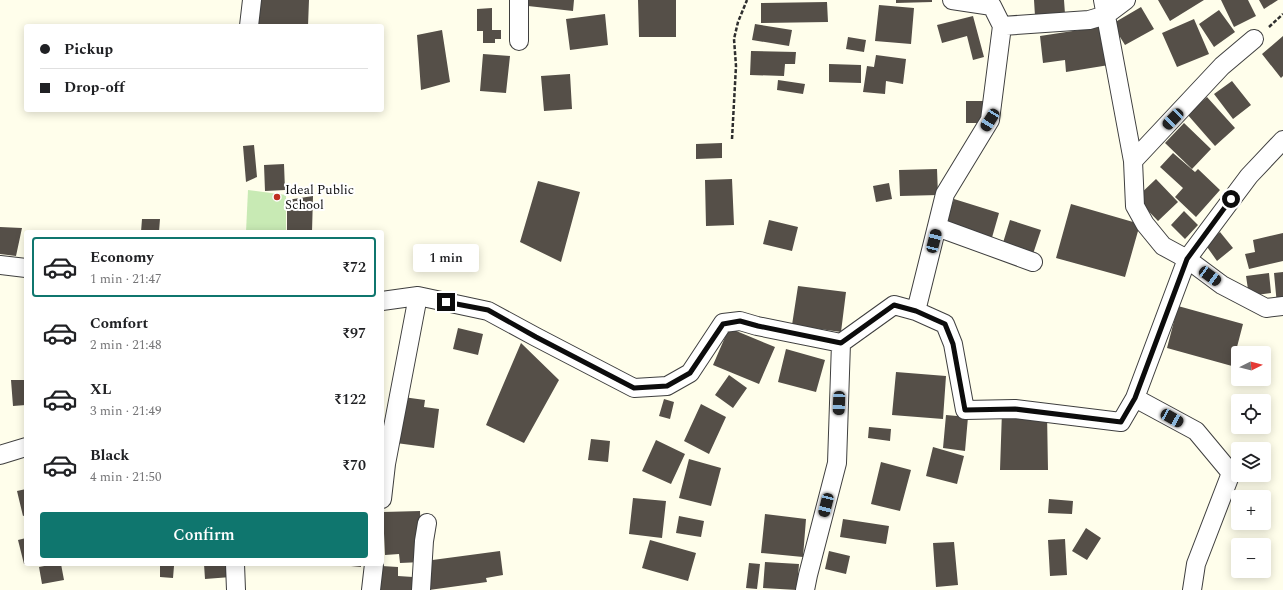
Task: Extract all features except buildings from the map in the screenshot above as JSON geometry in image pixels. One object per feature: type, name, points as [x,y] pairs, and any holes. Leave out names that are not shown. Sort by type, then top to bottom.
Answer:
[{"type":"street","points":[[250,24],[252,0]]},
{"type":"street","points":[[519,0],[519,41]]},
{"type":"street","points":[[916,311],[945,194],[990,120],[1002,26],[992,6],[952,0]]},
{"type":"street","points":[[1002,26],[1089,20],[1104,7],[1126,0]]},
{"type":"street","points":[[1104,7],[1133,161],[1135,206],[1145,224],[1163,246],[1187,259],[1222,285],[1266,308],[1283,306]]},
{"type":"street","points":[[1133,161],[1222,66],[1254,39]]},
{"type":"street","points":[[384,301],[418,296],[488,310],[634,388],[667,386],[690,373],[723,324],[740,321],[841,343],[894,305],[916,311],[945,324],[953,344],[965,410],[1015,409],[1121,422],[1135,398],[1187,259],[1249,176],[1283,140]]},
{"type":"street","points":[[937,227],[1033,262]]},
{"type":"street","points":[[0,265],[24,268]]},
{"type":"street","points":[[384,482],[418,296]]},
{"type":"street","points":[[805,590],[837,463],[841,343]]},
{"type":"street","points":[[1135,398],[1196,431],[1231,473],[1196,564],[1192,590]]},
{"type":"street","points":[[0,455],[24,448]]},
{"type":"street","points":[[421,590],[424,541],[427,523]]},
{"type":"street","points":[[235,566],[236,590]]},
{"type":"street","points":[[371,590],[374,566]]},
{"type":"path","points":[[732,139],[736,66],[734,39],[738,22],[747,0]]},
{"type":"green space","points":[[248,190],[286,195],[286,230],[246,230]]},
{"type":"place","name":"Ideal Public School","points":[[277,197]]},
{"type":"route","points":[[446,302],[488,310],[634,388],[667,386],[690,373],[723,324],[740,321],[841,343],[894,305],[916,311],[945,324],[953,344],[965,410],[1015,409],[1121,422],[1135,398],[1187,259],[1231,199]]}]
